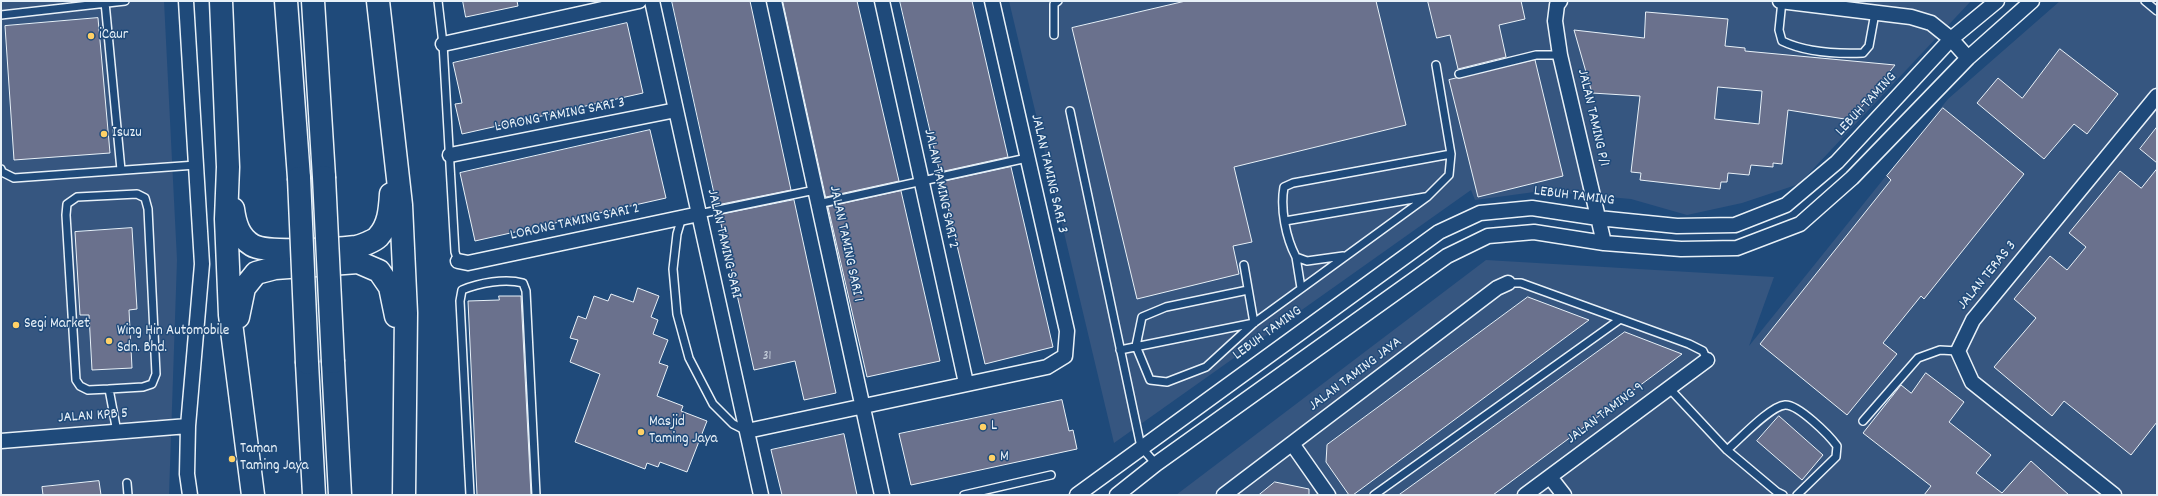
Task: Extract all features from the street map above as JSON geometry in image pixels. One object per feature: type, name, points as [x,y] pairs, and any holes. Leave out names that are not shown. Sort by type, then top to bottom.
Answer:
[{"type":"highway","points":[[221,1],[228,167],[226,218],[230,315],[253,495]]},
{"type":"highway","points":[[286,1],[298,178],[314,495]]},
{"type":"highway","points":[[313,1],[324,177],[340,495]]},
{"type":"highway","points":[[378,1],[402,212],[406,313],[404,357],[404,495]]},
{"type":"highway","points":[[228,167],[235,220],[242,237],[254,247],[277,251],[357,247],[377,238],[388,221],[393,123]]},
{"type":"highway","points":[[236,360],[238,312],[244,288],[256,273],[276,268],[358,262],[379,271],[390,287],[404,357]]},
{"type":"street","points":[[186,1],[202,264],[188,426],[187,474],[190,495]]},
{"type":"street","points":[[443,44],[639,1]]},
{"type":"street","name":"JALAN TAMING SARI","points":[[652,1],[761,495]]},
{"type":"street","name":"JALAN TAMING SARI 1","points":[[774,1],[882,495]]},
{"type":"street","name":"JALAN TAMING SARI 2","points":[[882,1],[966,384]]},
{"type":"street","name":"JALAN TAMING SARI 3","points":[[966,384],[1047,367],[1065,356],[1067,331],[992,1]]},
{"type":"street","name":"JALAN TAMING P/1","points":[[1560,1],[1557,5],[1555,21],[1560,54],[1604,243]]},
{"type":"street","points":[[1781,1],[1911,17],[1931,23],[1951,39],[1968,58]]},
{"type":"street","name":"LEBUH TAMING","points":[[1077,495],[1141,447],[1439,232],[1480,213],[1532,208],[1598,218],[1677,226],[1735,225],[1786,205],[1837,162],[1951,39],[1997,1]]},
{"type":"street","points":[[1117,495],[1156,464],[1448,256],[1488,236],[1534,232],[1604,243],[1681,249],[1737,248],[1800,224],[1852,178],[1968,58],[2032,1]]},
{"type":"street","name":"JALAN TERAS 3","points":[[1958,351],[1973,320],[2157,96]]},
{"type":"street","name":"LORONG TAMING SARI 3","points":[[450,156],[676,110]]},
{"type":"street","name":"LORONG TAMING SARI 2","points":[[458,261],[468,263],[699,214]]},
{"type":"street","name":"JALAN TAMING JAYA","points":[[1224,495],[1292,445],[1497,288],[1508,283]]},
{"type":"street","points":[[1958,351],[1972,382],[2114,495]]},
{"type":"street","name":"JALAN TAMING 9","points":[[1525,495],[1707,360]]},
{"type":"street","points":[[747,431],[966,384]]},
{"type":"street","name":"JALAN KPB 5","points":[[1,441],[188,426]]},
{"type":"street","points":[[1292,445],[1328,495]]},
{"type":"street","points":[[1550,477],[1564,495]]},
{"type":"lane","points":[[1,15],[105,2],[125,1]]},
{"type":"lane","points":[[438,1],[443,44],[455,252],[458,261]]},
{"type":"lane","points":[[1054,34],[1054,4],[1058,1]]},
{"type":"lane","points":[[1781,1],[1779,30],[1782,41],[1794,47],[1850,54],[1863,53],[1869,46],[1874,13]]},
{"type":"lane","points":[[2145,1],[2157,11]]},
{"type":"lane","points":[[105,2],[121,170]]},
{"type":"lane","points":[[1459,74],[1536,55],[1560,54]]},
{"type":"lane","points":[[1248,290],[1166,307],[1142,317],[1136,346],[1150,380],[1167,382],[1206,367],[1254,323],[1345,255],[1427,197],[1449,175],[1451,154],[1436,65]]},
{"type":"lane","points":[[1070,111],[1141,447],[1156,464]]},
{"type":"lane","points":[[1301,288],[1296,257],[1285,221],[1282,200],[1284,188],[1293,183],[1451,154]]},
{"type":"lane","points":[[699,214],[921,181],[1027,158]]},
{"type":"lane","points":[[1,169],[2,172],[14,178],[196,165]]},
{"type":"lane","points":[[137,194],[146,198],[148,209],[156,374],[152,384],[143,387],[109,389],[88,390],[80,386],[76,380],[66,215],[68,204],[77,197],[137,194]]},
{"type":"lane","points":[[1285,221],[1427,197]]},
{"type":"lane","points":[[682,218],[677,234],[673,269],[677,314],[689,358],[713,404],[733,424],[747,431]]},
{"type":"lane","points":[[1296,257],[1307,261],[1345,255]]},
{"type":"lane","points":[[1244,265],[1254,323]]},
{"type":"lane","points":[[470,495],[460,301],[462,290],[472,286],[515,281],[523,283],[526,291],[536,495]]},
{"type":"lane","points":[[1508,283],[1521,283],[1619,320],[1689,344],[1703,351],[1707,360]]},
{"type":"lane","points":[[1374,495],[1619,320]]},
{"type":"lane","points":[[1120,350],[1254,323]]},
{"type":"lane","points":[[1863,421],[1918,358],[1940,350],[1958,351]]},
{"type":"lane","points":[[1669,388],[1727,450],[1777,492],[1783,495]]},
{"type":"lane","points":[[109,389],[117,432]]},
{"type":"lane","points":[[1727,450],[1772,410],[1785,405],[1796,408],[1830,437],[1837,446],[1836,457],[1798,495]]},
{"type":"lane","points":[[964,495],[1051,475]]},
{"type":"lane","points":[[127,483],[128,495]]},
{"type":"shaded area","points":[[1,1],[164,1],[177,260],[169,495],[1,495]]},
{"type":"shaded area","points":[[1009,1],[1971,1],[1799,184],[1742,203],[1687,215],[1631,199],[1542,191],[1475,200],[1471,190],[1114,443]]},
{"type":"shaded area","points":[[2060,1],[2157,1],[2157,495],[1176,495],[1486,260],[1774,277],[1749,346],[1948,99]]},
{"type":"building","points":[[463,1],[517,1],[518,6],[466,17]]},
{"type":"building","points":[[672,1],[750,1],[791,190],[717,205]]},
{"type":"building","points":[[783,1],[857,1],[899,181],[826,197]]},
{"type":"building","points":[[900,1],[972,1],[1008,157],[940,172]]},
{"type":"building","points":[[1186,1],[1376,1],[1406,125],[1234,167],[1252,242],[1233,246],[1239,274],[1137,299],[1072,28]]},
{"type":"building","points":[[1428,1],[1521,1],[1525,19],[1499,25],[1506,57],[1458,69],[1450,35],[1437,38]]},
{"type":"building","points":[[1646,12],[1728,19],[1725,46],[1745,48],[1745,51],[1895,65],[1851,120],[1788,110],[1782,164],[1773,163],[1773,167],[1751,165],[1749,175],[1728,173],[1727,182],[1721,182],[1720,189],[1640,180],[1641,173],[1631,172],[1640,96],[1592,93],[1574,30],[1644,38]],"holes":[[[1718,87],[1762,91],[1759,124],[1715,119]]]},
{"type":"building","points":[[98,18],[110,153],[14,160],[5,26]]},
{"type":"building","points":[[627,23],[643,93],[462,134],[455,104],[462,103],[453,63]]},
{"type":"building","points":[[2060,49],[2118,94],[2087,134],[2074,124],[2044,159],[1977,103],[1998,78],[2022,98]]},
{"type":"building","points":[[1535,60],[1563,176],[1478,197],[1449,80]]},
{"type":"building","points":[[1943,108],[2024,174],[1924,299],[1921,296],[1883,343],[1897,354],[1847,415],[1760,344],[1891,180],[1887,176]]},
{"type":"building","points":[[2157,127],[2157,163],[2140,149]]},
{"type":"building","points":[[650,130],[666,198],[475,241],[460,173]]},
{"type":"building","points":[[1011,167],[1053,347],[985,364],[942,182]]},
{"type":"building","points":[[2157,169],[2157,422],[2131,455],[2064,401],[2052,416],[1994,367],[2036,318],[2014,299],[2050,256],[2067,270],[2086,247],[2069,233],[2120,171],[2141,188]]},
{"type":"building","points":[[901,191],[940,361],[867,377],[828,207]]},
{"type":"building","points":[[794,200],[836,393],[804,400],[795,361],[754,370],[719,215]]},
{"type":"building","points":[[132,228],[137,309],[129,310],[132,368],[92,370],[89,315],[80,315],[75,232]]},
{"type":"building","points":[[638,288],[659,296],[651,317],[658,320],[653,334],[668,340],[659,363],[668,366],[657,396],[683,406],[681,411],[707,421],[687,472],[660,462],[658,467],[647,463],[645,469],[575,442],[600,374],[570,362],[578,340],[570,338],[578,316],[586,319],[594,296],[608,301],[611,294],[633,302]]},
{"type":"building","points":[[499,296],[521,296],[531,495],[477,495],[468,301],[499,300]]},
{"type":"building","points":[[1528,297],[1589,320],[1353,495],[1349,495],[1326,462],[1327,445]]},
{"type":"building","points":[[1625,332],[1682,354],[1493,495],[1399,495]]},
{"type":"building","points":[[1926,373],[1964,402],[1949,422],[1991,455],[1976,473],[2002,493],[2031,461],[2069,495],[1924,495],[1931,486],[1863,433],[1901,385],[1911,393]]},
{"type":"building","points":[[1062,400],[1069,431],[1073,430],[1077,449],[911,485],[899,434]]},
{"type":"building","points":[[1779,416],[1823,455],[1802,480],[1757,441]]},
{"type":"building","points":[[844,434],[857,495],[782,495],[771,450]]},
{"type":"building","points":[[99,481],[101,495],[43,495],[42,487]]},
{"type":"building","points":[[1275,482],[1309,489],[1309,495],[1259,495]]},
{"type":"place","name":"iCaur","points":[[91,36]]},
{"type":"place","name":"Isuzu","points":[[104,134]]},
{"type":"place","name":"Segi Market","points":[[16,325]]},
{"type":"place","name":"Wing Hin Automobile Sdn. Bhd.","points":[[109,341]]},
{"type":"place","name":"L","points":[[983,427]]},
{"type":"place","name":"Masjid Taming Jaya","points":[[641,432]]},
{"type":"place","name":"M","points":[[992,458]]},
{"type":"place","name":"Taman Taming Jaya","points":[[232,459]]}]
